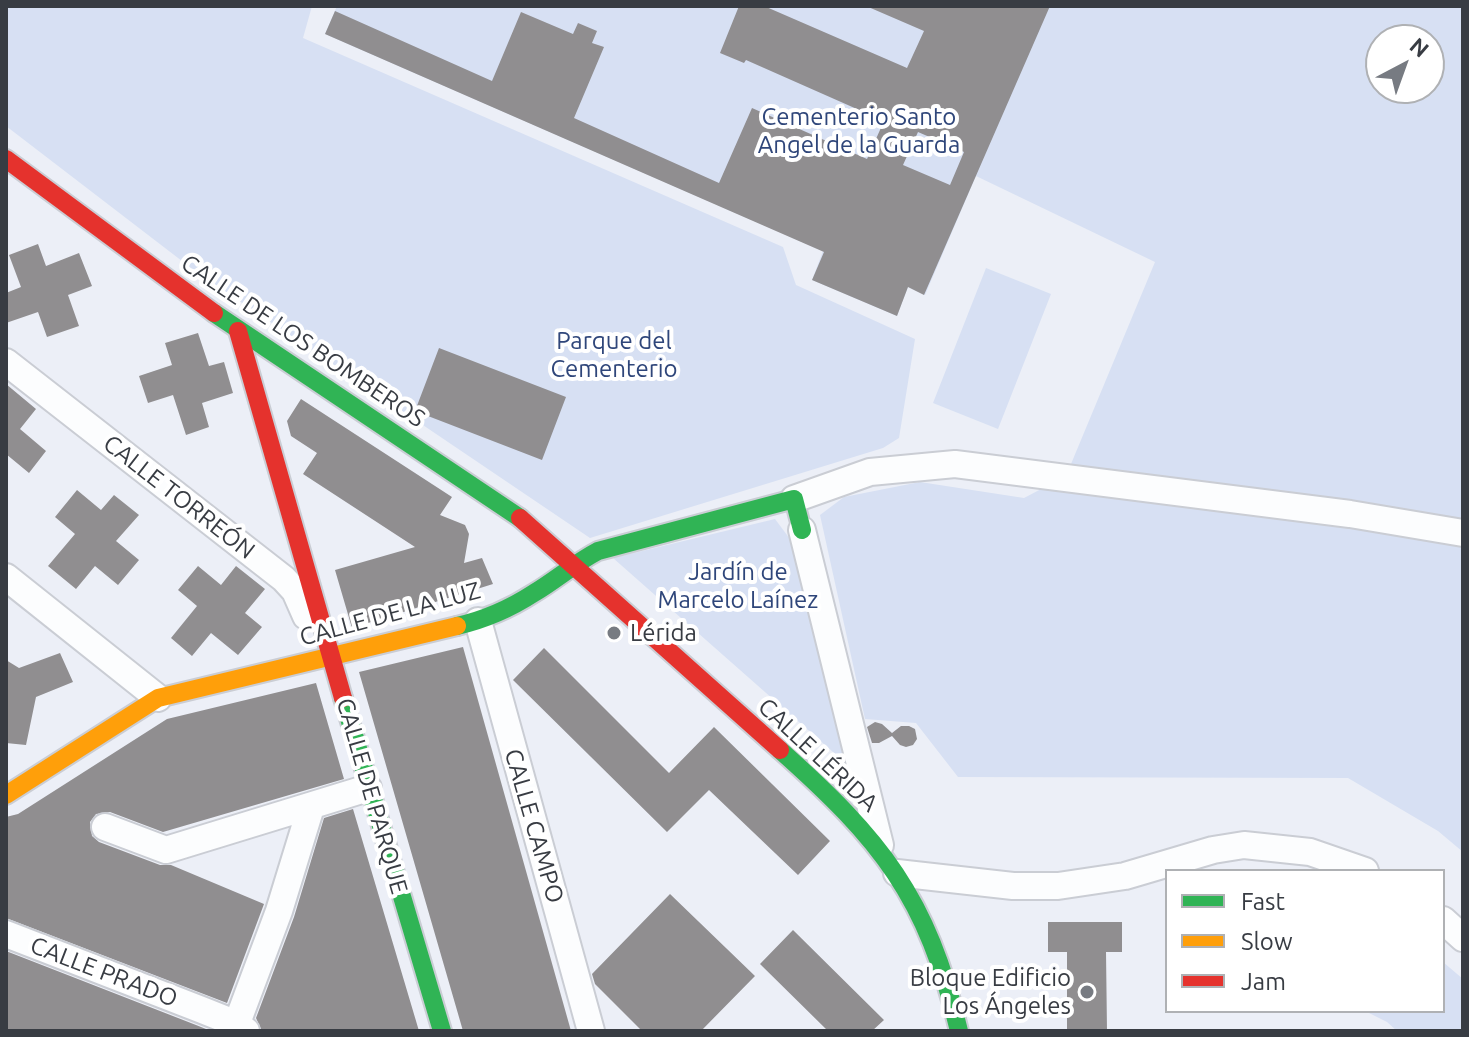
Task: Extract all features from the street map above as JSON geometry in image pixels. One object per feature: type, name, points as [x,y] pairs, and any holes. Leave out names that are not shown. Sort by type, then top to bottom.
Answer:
[{"type":"street","name":"CALLE DE LOS BOMBEROS","points":[[6,159],[238,331],[510,509],[573,564]]},
{"type":"street","name":"CALLE DE PARQUE","points":[[238,331],[304,560],[326,656],[442,1031]]},
{"type":"street","name":"CALLE TORREÓN","points":[[6,362],[284,579],[301,600],[326,656]]},
{"type":"street","points":[[882,851],[794,499],[870,472],[955,464],[1310,508],[1463,533]]},
{"type":"street","name":"CALLE DE LA LUZ","points":[[6,795],[158,698],[478,621],[533,594],[573,564],[598,551],[794,499]]},
{"type":"street","points":[[284,579],[304,560]]},
{"type":"street","name":"CALLE LÉRIDA","points":[[573,564],[820,786],[882,851],[937,949],[959,1031]]},
{"type":"street","points":[[6,577],[158,698]]},
{"type":"street","name":"CALLE CAMPO","points":[[478,621],[591,1031]]},
{"type":"street","points":[[105,827],[166,850],[368,788]]},
{"type":"street","points":[[239,1029],[311,807]]},
{"type":"street","points":[[897,873],[1013,886],[1058,886],[1125,876],[1213,850],[1244,845],[1310,852],[1359,869]]},
{"type":"street","points":[[1445,922],[1463,938]]},
{"type":"street","name":"CALLE PRADO","points":[[6,934],[239,1029]]},
{"type":"green space","name":"Parque del Cementerio","points":[[6,6],[312,6],[303,38],[783,247],[796,285],[915,339],[899,438],[883,448],[590,538],[195,271],[6,126]]},
{"type":"green space","points":[[337,6],[1463,6],[1463,852],[1438,831],[1348,778],[958,777],[916,723],[865,719],[820,515],[844,497],[920,482],[1024,498],[1066,476],[1155,262],[976,176],[925,295],[908,287],[897,316],[812,280],[823,251],[325,34]]},
{"type":"green space","points":[[986,268],[1051,294],[998,429],[933,403]]},
{"type":"green space","name":"Jardín de Marcelo Laínez","points":[[775,519],[790,539],[850,767],[613,558]]},
{"type":"green space","points":[[1445,964],[1463,979],[1463,1031],[1397,1031],[1369,1013],[1445,1013]]},
{"type":"building","name":"Cementerio Santo Angel de la Guarda","points":[[739,6],[764,6],[907,68],[924,31],[866,6],[1050,6],[924,295],[908,287],[897,316],[812,280],[824,252],[325,34],[335,11],[492,81],[521,12],[573,34],[578,23],[597,31],[592,43],[604,47],[574,118],[719,183],[752,108],[867,159],[884,121],[746,60],[744,63],[720,53]],"holes":[[[918,132],[964,152],[950,185],[903,165]]]},
{"type":"building","points":[[38,244],[46,266],[79,253],[92,286],[68,295],[79,326],[47,337],[38,312],[6,323],[6,293],[21,287],[9,255]]},
{"type":"building","points":[[198,333],[209,366],[224,362],[233,393],[202,403],[209,427],[186,435],[173,395],[148,403],[139,376],[172,365],[165,343]]},
{"type":"building","points":[[439,348],[566,397],[542,460],[415,411]]},
{"type":"building","points":[[6,384],[36,409],[20,429],[46,451],[29,473],[6,454]]},
{"type":"building","points":[[301,399],[452,497],[440,515],[465,525],[469,534],[464,563],[482,558],[493,584],[352,628],[335,570],[415,547],[303,474],[317,453],[291,436],[287,421]]},
{"type":"building","points":[[77,490],[101,510],[114,495],[139,515],[116,541],[139,560],[118,585],[95,566],[76,589],[48,566],[75,534],[55,517]]},
{"type":"building","points":[[198,566],[221,585],[236,566],[265,589],[245,613],[262,627],[238,655],[211,633],[192,656],[171,638],[197,606],[178,590]]},
{"type":"building","points":[[463,647],[571,1031],[463,1031],[359,672]]},
{"type":"building","points":[[544,648],[669,773],[714,727],[830,841],[798,875],[709,790],[667,832],[513,680]]},
{"type":"building","points":[[60,653],[73,682],[36,697],[26,745],[6,743],[6,660],[19,668]]},
{"type":"building","points":[[316,683],[344,779],[163,832],[110,812],[96,814],[90,822],[92,836],[99,842],[160,865],[171,865],[264,904],[227,1003],[6,918],[6,817],[18,814],[167,719]]},
{"type":"building","points":[[875,722],[892,733],[901,726],[909,726],[915,729],[917,739],[913,745],[906,747],[892,736],[872,743],[867,727]]},
{"type":"building","points":[[353,809],[419,1031],[262,1031],[256,1018],[294,917],[324,818]]},
{"type":"building","points":[[670,894],[755,976],[701,1031],[642,1031],[595,984],[592,974]]},
{"type":"building","name":"Bloque Edificio Los Ángeles","points":[[1048,922],[1122,922],[1122,952],[1106,952],[1107,1031],[1067,1031],[1067,952],[1048,952]]},
{"type":"building","points":[[793,930],[884,1020],[872,1031],[828,1031],[760,964]]},
{"type":"building","points":[[6,951],[196,1025],[211,1031],[6,1031]]},
{"type":"traffic: fast","points":[[214,313],[520,518]]},
{"type":"traffic: fast","points":[[457,626],[516,604],[598,551],[794,499],[802,530]]},
{"type":"traffic: fast","points":[[343,698],[442,1031]]},
{"type":"traffic: fast","points":[[780,750],[846,813],[895,874],[915,906],[932,943],[959,1031]]},
{"type":"traffic: slow","points":[[6,795],[158,698],[457,626]]},
{"type":"traffic: jam","points":[[6,159],[214,313]]},
{"type":"traffic: jam","points":[[238,331],[343,698]]},
{"type":"traffic: jam","points":[[520,518],[780,750]]},
{"type":"place","name":"Lérida","points":[[614,633]]},
{"type":"place","name":"Bloque Edificio Los Ángeles","points":[[1087,992]]}]
